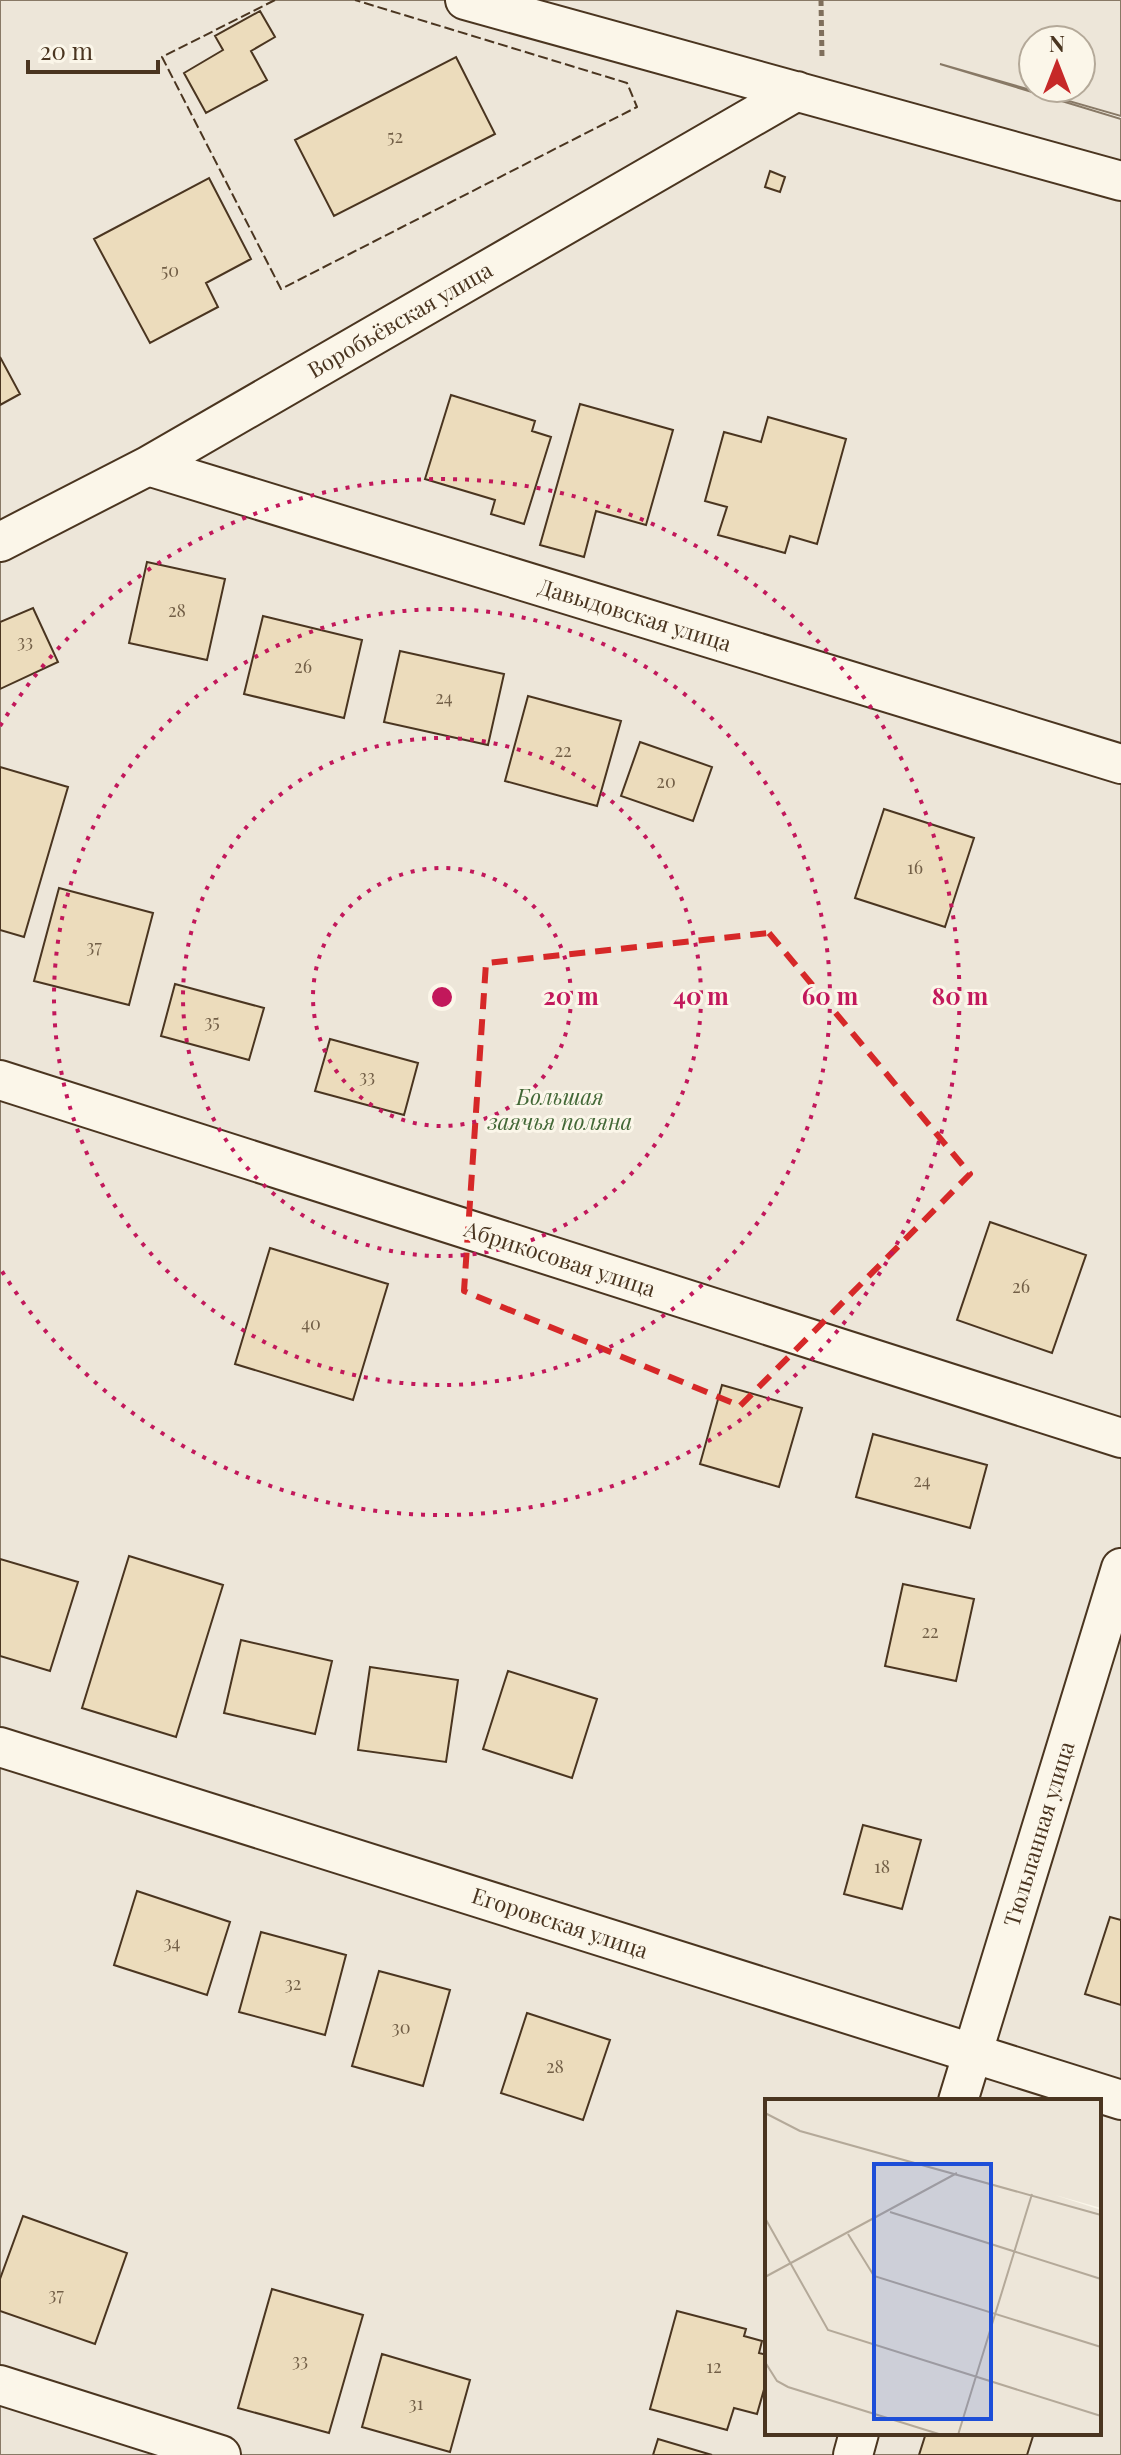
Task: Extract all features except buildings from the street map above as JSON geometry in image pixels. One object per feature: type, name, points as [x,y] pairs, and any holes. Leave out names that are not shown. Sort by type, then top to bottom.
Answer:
[{"type":"street","points":[[465,0],[1121,181]]},
{"type":"street","name":"Воробьёвская улица","points":[[0,542],[148,466],[797,91]]},
{"type":"street","name":"Давыдовская улица","points":[[148,466],[1121,764]]},
{"type":"street","name":"Абрикосовая улица","points":[[0,1080],[1121,1438]]},
{"type":"street","name":"Тюльпанная улица","points":[[959,2099],[1121,1568]]},
{"type":"street","name":"Егоровская улица","points":[[0,1747],[1121,2100]]},
{"type":"street","points":[[0,2385],[221,2455]]},
{"type":"street","points":[[853,2455],[858,2435]]},
{"type":"path","points":[[797,91],[824,56],[821,0]]},
{"type":"highlighted area","points":[[769,933],[970,1174],[740,1406],[464,1291],[486,963]]},
{"type":"green space","name":"Большая заячья поляна","points":[[0,0],[1121,0],[1121,116],[1079,104],[1097,104],[1097,24],[1017,24],[1017,86],[940,64],[1017,87],[1017,104],[1072,104],[1121,119],[1121,2455],[0,2455]]},
{"type":"fence","points":[[275,0],[162,57],[281,289],[637,107],[627,83],[355,0]]}]
